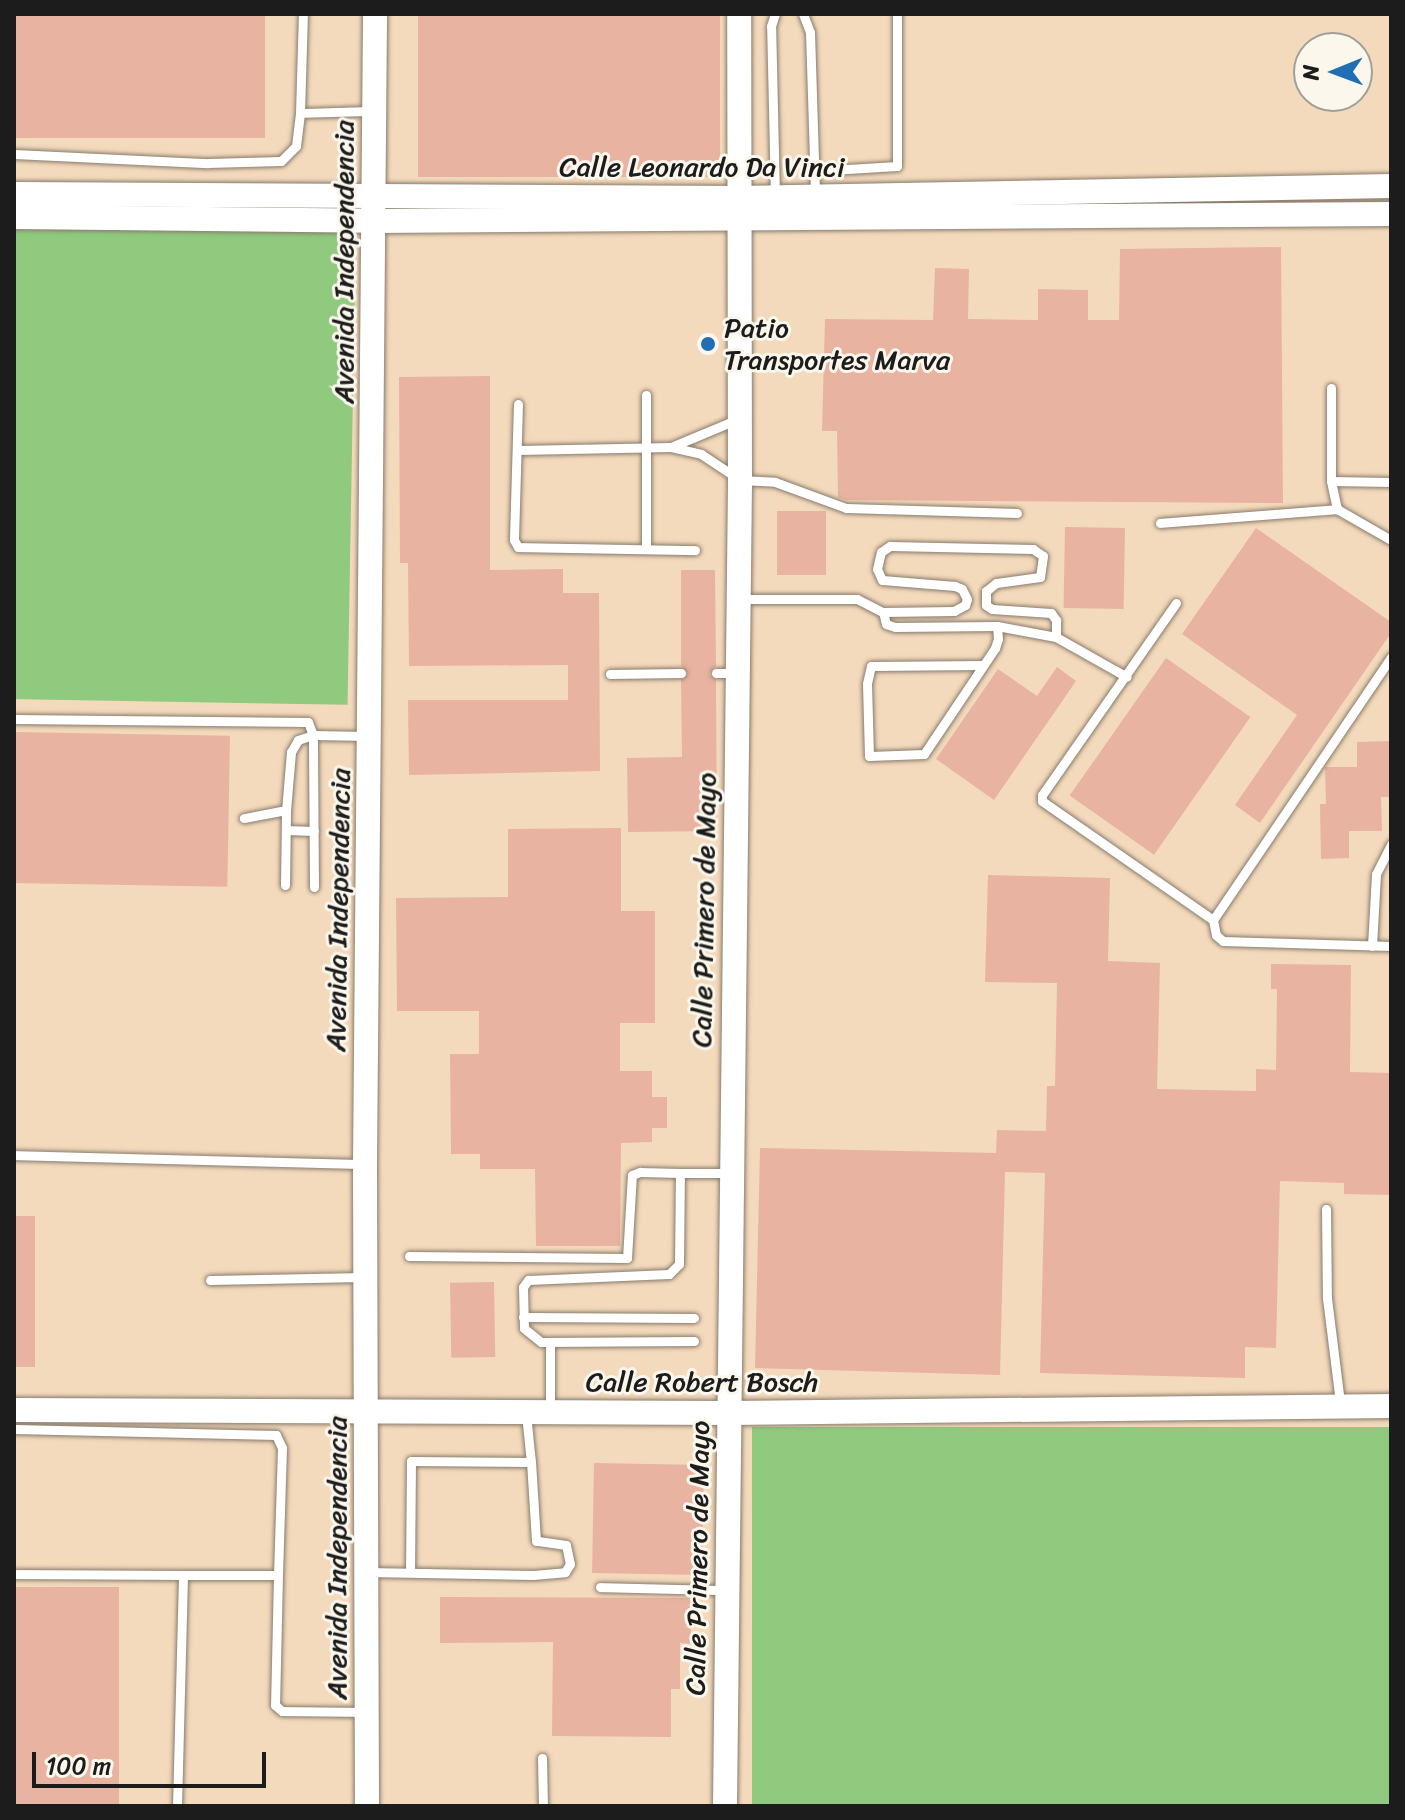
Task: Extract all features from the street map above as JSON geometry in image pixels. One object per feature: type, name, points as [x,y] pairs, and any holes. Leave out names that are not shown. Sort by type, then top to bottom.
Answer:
[{"type":"main road","name":"Avenida Independencia","points":[[367,1806],[365,1164],[375,14]]},
{"type":"main road","name":"Calle Primero de Mayo","points":[[725,1806],[732,1173],[726,673],[738,599],[739,14]]},
{"type":"main road","name":"Calle Leonardo Da Vinci","points":[[739,209],[775,198],[1391,186]]},
{"type":"main road","name":"Calle Leonardo Da Vinci","points":[[14,194],[374,209]]},
{"type":"main road","name":"Calle Leonardo Da Vinci","points":[[14,217],[374,209],[1391,214]]},
{"type":"main road","name":"Calle Robert Bosch","points":[[14,1410],[729,1413],[1391,1406]]},
{"type":"lane","points":[[14,154],[272,162],[287,157],[296,146],[300,113],[303,14]]},
{"type":"lane","points":[[775,14],[771,26],[775,198]]},
{"type":"lane","points":[[803,14],[810,32],[816,197]]},
{"type":"lane","points":[[814,171],[897,166],[897,14]]},
{"type":"lane","points":[[300,113],[375,111]]},
{"type":"lane","points":[[1331,388],[1331,481],[1337,509]]},
{"type":"lane","points":[[646,395],[646,549]]},
{"type":"lane","points":[[518,404],[514,540],[518,547],[695,550]]},
{"type":"lane","points":[[671,447],[738,419]]},
{"type":"lane","points":[[518,450],[671,447],[701,454],[740,480],[775,482],[846,508],[1017,513]]},
{"type":"lane","points":[[1331,481],[1391,482]]},
{"type":"lane","points":[[1160,523],[1337,509],[1391,540]]},
{"type":"lane","points":[[738,599],[841,597],[857,599],[883,612],[954,611],[965,605],[967,599],[962,589],[882,580],[877,569],[878,557],[890,546],[1021,547],[1043,556],[1042,575],[988,587],[986,605],[992,609],[1051,613],[1056,620],[1056,637]]},
{"type":"lane","points":[[1176,603],[1042,800],[1213,920],[1216,935],[1229,942],[1391,946]]},
{"type":"lane","points":[[883,612],[886,624],[895,627],[997,626],[1056,637],[1127,677]]},
{"type":"lane","points":[[983,665],[871,666],[867,684],[869,756],[922,756],[995,648],[997,626]]},
{"type":"lane","points":[[1213,920],[1391,657]]},
{"type":"lane","points":[[610,674],[681,673]]},
{"type":"lane","points":[[14,719],[298,720],[312,726],[314,887]]},
{"type":"lane","points":[[285,885],[291,752],[298,740],[313,735],[370,736]]},
{"type":"lane","points":[[244,818],[286,810]]},
{"type":"lane","points":[[286,830],[314,831]]},
{"type":"lane","points":[[1372,946],[1376,874],[1391,844]]},
{"type":"lane","points":[[14,1155],[365,1164]]},
{"type":"lane","points":[[409,1256],[627,1258],[632,1175],[640,1172],[732,1173]]},
{"type":"lane","points":[[680,1173],[677,1268],[663,1275],[528,1280],[523,1287],[523,1317],[524,1328],[532,1338],[550,1343],[694,1341]]},
{"type":"lane","points":[[1326,1209],[1327,1298],[1341,1407]]},
{"type":"lane","points":[[210,1280],[366,1277]]},
{"type":"lane","points":[[523,1317],[694,1318]]},
{"type":"lane","points":[[367,1572],[538,1575],[565,1572],[570,1564],[566,1545],[536,1541],[531,1462],[550,1343]]},
{"type":"lane","points":[[14,1429],[275,1434],[282,1448],[275,1705],[282,1711],[367,1712]]},
{"type":"lane","points":[[410,1572],[411,1461],[531,1462]]},
{"type":"lane","points":[[14,1574],[278,1575]]},
{"type":"lane","points":[[177,1806],[183,1575]]},
{"type":"lane","points":[[600,1587],[727,1590]]},
{"type":"lane","points":[[542,1758],[543,1806]]},
{"type":"green space","points":[[16,217],[356,223],[348,705],[14,699]]},
{"type":"green space","points":[[752,1427],[1391,1427],[1391,1806],[752,1806]]},
{"type":"building","points":[[14,14],[265,14],[265,138],[14,138]]},
{"type":"building","points":[[418,14],[720,14],[720,177],[418,177]]},
{"type":"building","points":[[1281,247],[1283,503],[846,500],[838,497],[837,431],[822,431],[825,319],[933,320],[935,268],[969,269],[968,319],[1038,320],[1038,289],[1088,290],[1088,320],[1119,320],[1120,249]]},
{"type":"building","points":[[490,376],[490,570],[563,569],[563,593],[599,593],[600,771],[409,775],[408,700],[568,700],[568,665],[409,666],[408,563],[400,563],[399,377]]},
{"type":"building","points":[[777,511],[826,511],[826,575],[777,575]]},
{"type":"building","points":[[1065,527],[1125,528],[1124,609],[1064,608]]},
{"type":"building","points":[[1256,528],[1391,622],[1391,633],[1260,823],[1235,805],[1297,715],[1182,634]]},
{"type":"building","points":[[681,570],[715,570],[716,666],[709,674],[716,680],[717,831],[628,832],[627,758],[682,757],[681,680],[688,674],[681,666]]},
{"type":"building","points":[[1166,658],[1250,717],[1154,855],[1070,796]]},
{"type":"building","points":[[1057,667],[1076,681],[994,800],[936,759],[998,669],[1037,696]]},
{"type":"building","points":[[14,732],[230,736],[227,887],[14,883]]},
{"type":"building","points":[[1391,741],[1391,797],[1381,797],[1382,831],[1349,831],[1349,858],[1321,859],[1320,804],[1326,804],[1325,767],[1357,767],[1357,742]]},
{"type":"building","points":[[621,828],[621,911],[655,911],[655,1023],[620,1023],[620,1071],[652,1071],[652,1097],[667,1097],[667,1128],[652,1128],[652,1142],[621,1143],[620,1246],[536,1246],[535,1169],[480,1169],[480,1154],[451,1154],[450,1054],[479,1054],[479,1011],[397,1011],[396,898],[508,897],[508,829]]},
{"type":"building","points":[[988,875],[1110,878],[1108,961],[1160,963],[1157,1089],[1256,1091],[1256,1069],[1276,1070],[1277,989],[1271,989],[1271,964],[1351,965],[1350,1072],[1391,1073],[1391,1195],[1344,1194],[1344,1183],[1280,1181],[1276,1348],[1245,1347],[1245,1378],[1040,1373],[1045,1173],[1005,1172],[1000,1375],[755,1368],[760,1148],[996,1153],[997,1130],[1046,1131],[1047,1086],[1055,1086],[1057,983],[985,982]]},
{"type":"building","points":[[14,1216],[35,1216],[35,1367],[14,1367]]},
{"type":"building","points":[[494,1282],[495,1357],[451,1358],[450,1283]]},
{"type":"building","points":[[594,1463],[704,1465],[702,1575],[592,1573]]},
{"type":"building","points":[[14,1587],[119,1587],[119,1806],[14,1806]]},
{"type":"building","points":[[440,1597],[691,1598],[691,1644],[680,1643],[680,1689],[671,1689],[671,1737],[552,1736],[553,1642],[440,1643]]},
{"type":"place","name":"Patio Transportes Marva","points":[[708,344]]}]
